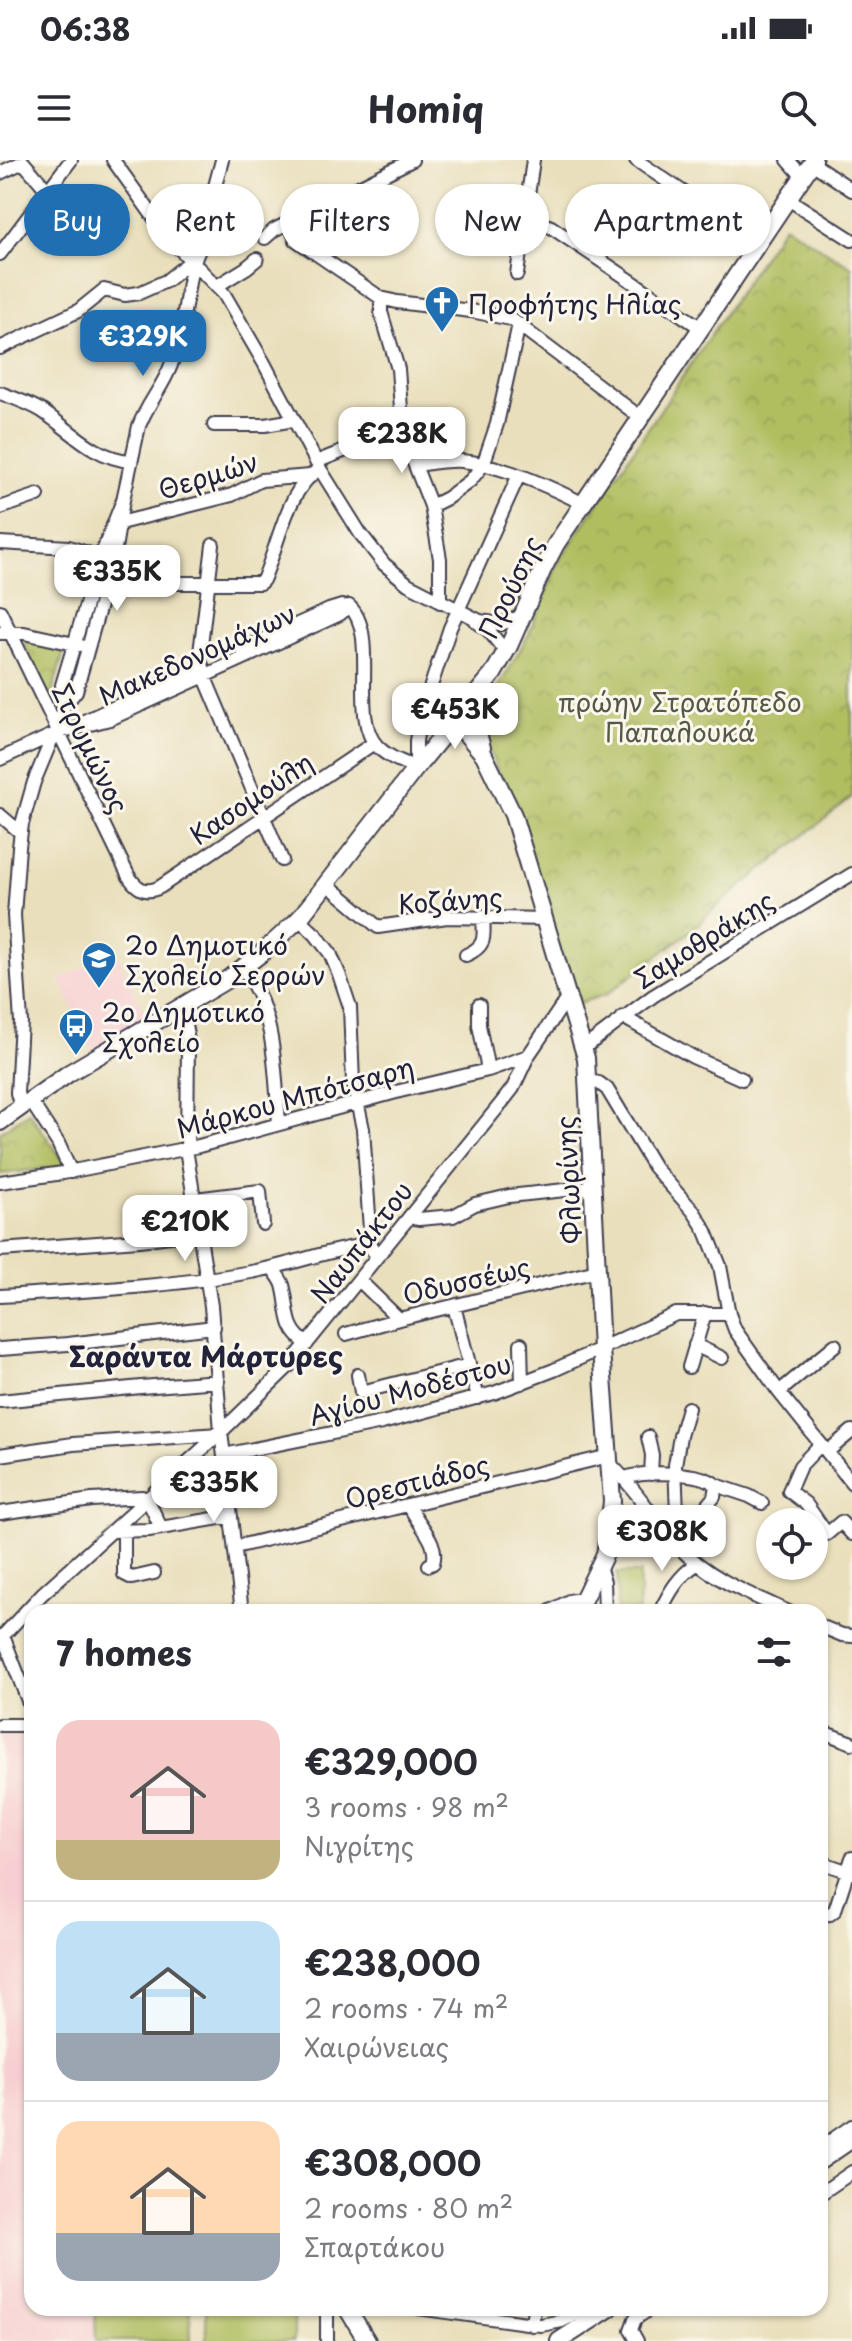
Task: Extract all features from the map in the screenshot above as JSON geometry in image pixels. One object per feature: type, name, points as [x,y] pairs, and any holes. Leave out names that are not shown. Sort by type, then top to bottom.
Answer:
[{"type":"main road","name":"Προύσης","points":[[771,224],[810,167]]},
{"type":"main road","name":"Προύσης","points":[[0,1122],[69,1073],[182,1008],[243,968],[299,919],[480,691],[506,652],[546,563],[582,503],[749,256]]},
{"type":"main road","name":"Φλωρίνης","points":[[480,691],[475,704],[475,719],[484,755],[513,815],[585,1047],[611,1511],[606,1547],[581,1604]]},
{"type":"main road","name":"Φλωρίνης","points":[[455,721],[484,755]]},
{"type":"main road","points":[[828,2156],[852,2139]]},
{"type":"main road","points":[[352,2316],[367,2341]]},
{"type":"main road","points":[[559,2341],[598,2316]]},
{"type":"street","points":[[53,184],[71,160]]},
{"type":"street","points":[[113,160],[146,206]]},
{"type":"street","points":[[216,184],[222,160]]},
{"type":"street","points":[[359,184],[396,164],[412,160]]},
{"type":"street","points":[[530,184],[533,160]]},
{"type":"street","points":[[636,160],[671,184]]},
{"type":"street","points":[[788,160],[810,167],[852,190]]},
{"type":"street","points":[[0,173],[23,162],[42,184]]},
{"type":"street","points":[[788,199],[852,240]]},
{"type":"street","points":[[0,254],[24,222]]},
{"type":"street","points":[[549,226],[701,328]]},
{"type":"street","points":[[265,238],[280,227]]},
{"type":"street","points":[[188,256],[217,286],[249,336],[294,420],[315,469],[360,533],[390,570],[408,584],[470,617],[489,631],[506,652]]},
{"type":"street","points":[[0,348],[78,311],[105,289],[125,295],[166,281],[195,256]]},
{"type":"street","points":[[319,256],[381,298],[500,316],[519,324],[640,417]]},
{"type":"street","points":[[517,274],[519,256]]},
{"type":"street","points":[[217,286],[257,259]]},
{"type":"street","points":[[71,1172],[62,1148],[17,1093],[21,1008],[14,915],[20,832],[34,782],[57,733],[64,706],[62,685],[74,644],[120,523],[130,461],[144,413],[169,369],[179,335],[193,260]]},
{"type":"street","points":[[381,298],[381,312],[399,372],[403,435],[431,506],[440,559],[440,602]]},
{"type":"street","points":[[431,506],[470,481],[483,465],[497,424],[519,324]]},
{"type":"street","points":[[97,332],[113,339],[133,341],[147,333],[179,335]]},
{"type":"street","points":[[0,393],[39,409],[101,454],[130,461]]},
{"type":"street","points":[[214,425],[265,425],[294,420]]},
{"type":"street","name":"Θερμών","points":[[120,523],[232,495],[261,480],[315,469],[346,450],[403,435]]},
{"type":"street","points":[[417,465],[458,461],[483,465],[582,503]]},
{"type":"street","points":[[0,543],[65,546],[106,562],[122,573],[169,583],[261,582],[295,496],[315,469]]},
{"type":"street","points":[[374,743],[389,756],[416,768],[419,722],[457,610],[518,477]]},
{"type":"street","points":[[0,508],[38,495]]},
{"type":"street","points":[[64,706],[76,691],[89,648],[106,562],[123,500]]},
{"type":"street","points":[[213,545],[200,653],[202,672],[282,860]]},
{"type":"street","name":"Μακεδονομάχων","points":[[0,759],[202,672],[329,610],[349,606],[357,613],[361,627],[367,720],[374,743]]},
{"type":"street","name":"Στρυμώνος","points":[[0,611],[5,632],[128,875],[140,889],[153,891]]},
{"type":"street","points":[[470,617],[501,624],[522,616]]},
{"type":"street","points":[[5,632],[89,648]]},
{"type":"street","name":"Κασομούλη","points":[[153,891],[374,743]]},
{"type":"street","points":[[0,815],[20,832]]},
{"type":"street","name":"Σαμοθράκης","points":[[585,1047],[668,986],[852,874]]},
{"type":"street","name":"Κοζάνης","points":[[327,884],[378,927],[428,919],[483,916],[545,919]]},
{"type":"street","points":[[466,955],[482,944],[483,916]]},
{"type":"street","points":[[299,919],[327,947],[348,999],[352,1021],[353,1083],[363,1129],[371,1244],[377,1257]]},
{"type":"street","points":[[243,968],[257,990],[269,1026],[279,1124]]},
{"type":"street","points":[[528,1056],[568,997]]},
{"type":"street","points":[[479,1005],[479,1025],[488,1070]]},
{"type":"street","points":[[182,1008],[188,1053],[186,1149],[214,1327],[220,1433],[241,1604]]},
{"type":"street","points":[[623,1017],[693,1057],[742,1079]]},
{"type":"street","name":"Μάρκου Μπότσαρη","points":[[0,1182],[71,1172],[186,1149],[488,1070],[528,1056]]},
{"type":"street","name":"Ναυπάκτου","points":[[32,1604],[118,1532],[277,1378],[503,1101],[528,1056]]},
{"type":"street","points":[[588,1081],[607,1089],[654,1167],[703,1225],[720,1266],[735,1330],[779,1392],[852,1483]]},
{"type":"street","points":[[409,1217],[453,1216],[475,1204],[509,1196],[593,1187]]},
{"type":"street","points":[[195,1199],[260,1191],[263,1224]]},
{"type":"street","points":[[0,1250],[139,1240],[201,1232]]},
{"type":"street","points":[[0,1296],[208,1279],[273,1268],[371,1244]]},
{"type":"street","points":[[273,1268],[282,1283],[295,1336],[307,1344]]},
{"type":"street","name":"Οδυσσέως","points":[[336,1309],[347,1334],[597,1271]]},
{"type":"street","points":[[359,1280],[399,1319]]},
{"type":"street","points":[[454,1306],[478,1398]]},
{"type":"street","points":[[689,1367],[705,1313]]},
{"type":"street","name":"Αγίου Μοδέστου","points":[[224,1455],[382,1423],[478,1398],[522,1383],[672,1315],[729,1314]]},
{"type":"street","points":[[0,1349],[214,1327]]},
{"type":"street","points":[[521,1344],[522,1383]]},
{"type":"street","points":[[695,1345],[722,1358]]},
{"type":"street","points":[[779,1392],[835,1345]]},
{"type":"street","points":[[358,1375],[361,1392],[469,1365]]},
{"type":"street","points":[[0,1401],[218,1381]]},
{"type":"street","points":[[679,1547],[672,1515],[678,1446],[688,1408]]},
{"type":"street","points":[[852,1431],[800,1466],[789,1491],[806,1504],[827,1534],[841,1522],[852,1534]]},
{"type":"street","points":[[0,1455],[73,1444],[220,1433]]},
{"type":"street","points":[[648,1437],[652,1455],[651,1474]]},
{"type":"street","points":[[609,1460],[679,1547],[697,1564],[719,1580],[772,1604]]},
{"type":"street","name":"Ορεστιάδος","points":[[235,1547],[609,1460]]},
{"type":"street","points":[[625,1478],[651,1474],[706,1478],[762,1503]]},
{"type":"street","points":[[645,1504],[672,1515],[704,1509],[713,1499],[716,1485]]},
{"type":"street","points":[[0,1513],[137,1497],[148,1500],[161,1528]]},
{"type":"street","points":[[409,1505],[436,1553],[433,1563],[429,1565]]},
{"type":"street","points":[[154,1573],[132,1578],[124,1574],[118,1532],[231,1516]]},
{"type":"street","points":[[664,1604],[686,1570],[697,1564]]},
{"type":"street","points":[[599,1567],[604,1582],[605,1604]]},
{"type":"street","name":"Ναυπάκτου","points":[[1,1637],[24,1613]]},
{"type":"street","points":[[828,1629],[852,1636]]},
{"type":"street","points":[[1,1637],[24,1692]]},
{"type":"street","points":[[0,1725],[24,1725]]},
{"type":"street","points":[[828,1734],[852,1743]]},
{"type":"street","points":[[828,1864],[851,1868],[835,1910],[828,1914]]},
{"type":"street","points":[[828,2142],[852,2126]]},
{"type":"street","points":[[828,2188],[852,2172]]},
{"type":"street","points":[[327,2316],[327,2341]]},
{"type":"street","points":[[472,2316],[532,2325],[547,2325],[572,2316]]},
{"type":"street","points":[[532,2325],[533,2316]]},
{"type":"street","points":[[637,2341],[631,2330],[633,2321],[640,2316]]},
{"type":"shaded area","name":"2ο Δημοτικό Σχολείο Σερρών","points":[[116,952],[147,1019],[92,1051],[60,979]]},
{"type":"shaded area","points":[[0,1737],[24,1738],[24,2316],[93,2316],[95,2341],[0,2341]]},
{"type":"green space","name":"πρώην Στρατόπεδο Παπαλουκά","points":[[784,225],[852,267],[852,797],[693,929],[607,994],[579,1003],[482,727],[483,709],[529,634],[558,563],[763,256],[771,256],[771,244]]},
{"type":"green space","points":[[27,641],[64,651],[52,694],[48,695],[24,645]]},
{"type":"green space","points":[[29,1112],[67,1166],[0,1174],[0,1132]]},
{"type":"green space","points":[[617,1573],[640,1573],[639,1604],[617,1604]]},
{"type":"green space","points":[[95,2316],[190,2316],[191,2341],[96,2341]]},
{"type":"green space","points":[[206,2316],[294,2316],[294,2341],[206,2341]]},
{"type":"place","name":"Προφήτης Ηλίας","points":[[442,334]]},
{"type":"place","name":"2ο Δημοτικό Σχολείο Σερρών","points":[[99,990]]},
{"type":"place","name":"2ο Δημοτικό Σχολείο","points":[[76,1057]]},
{"type":"district","name":"Σαράντα Μάρτυρες","points":[[206,1355]]}]
